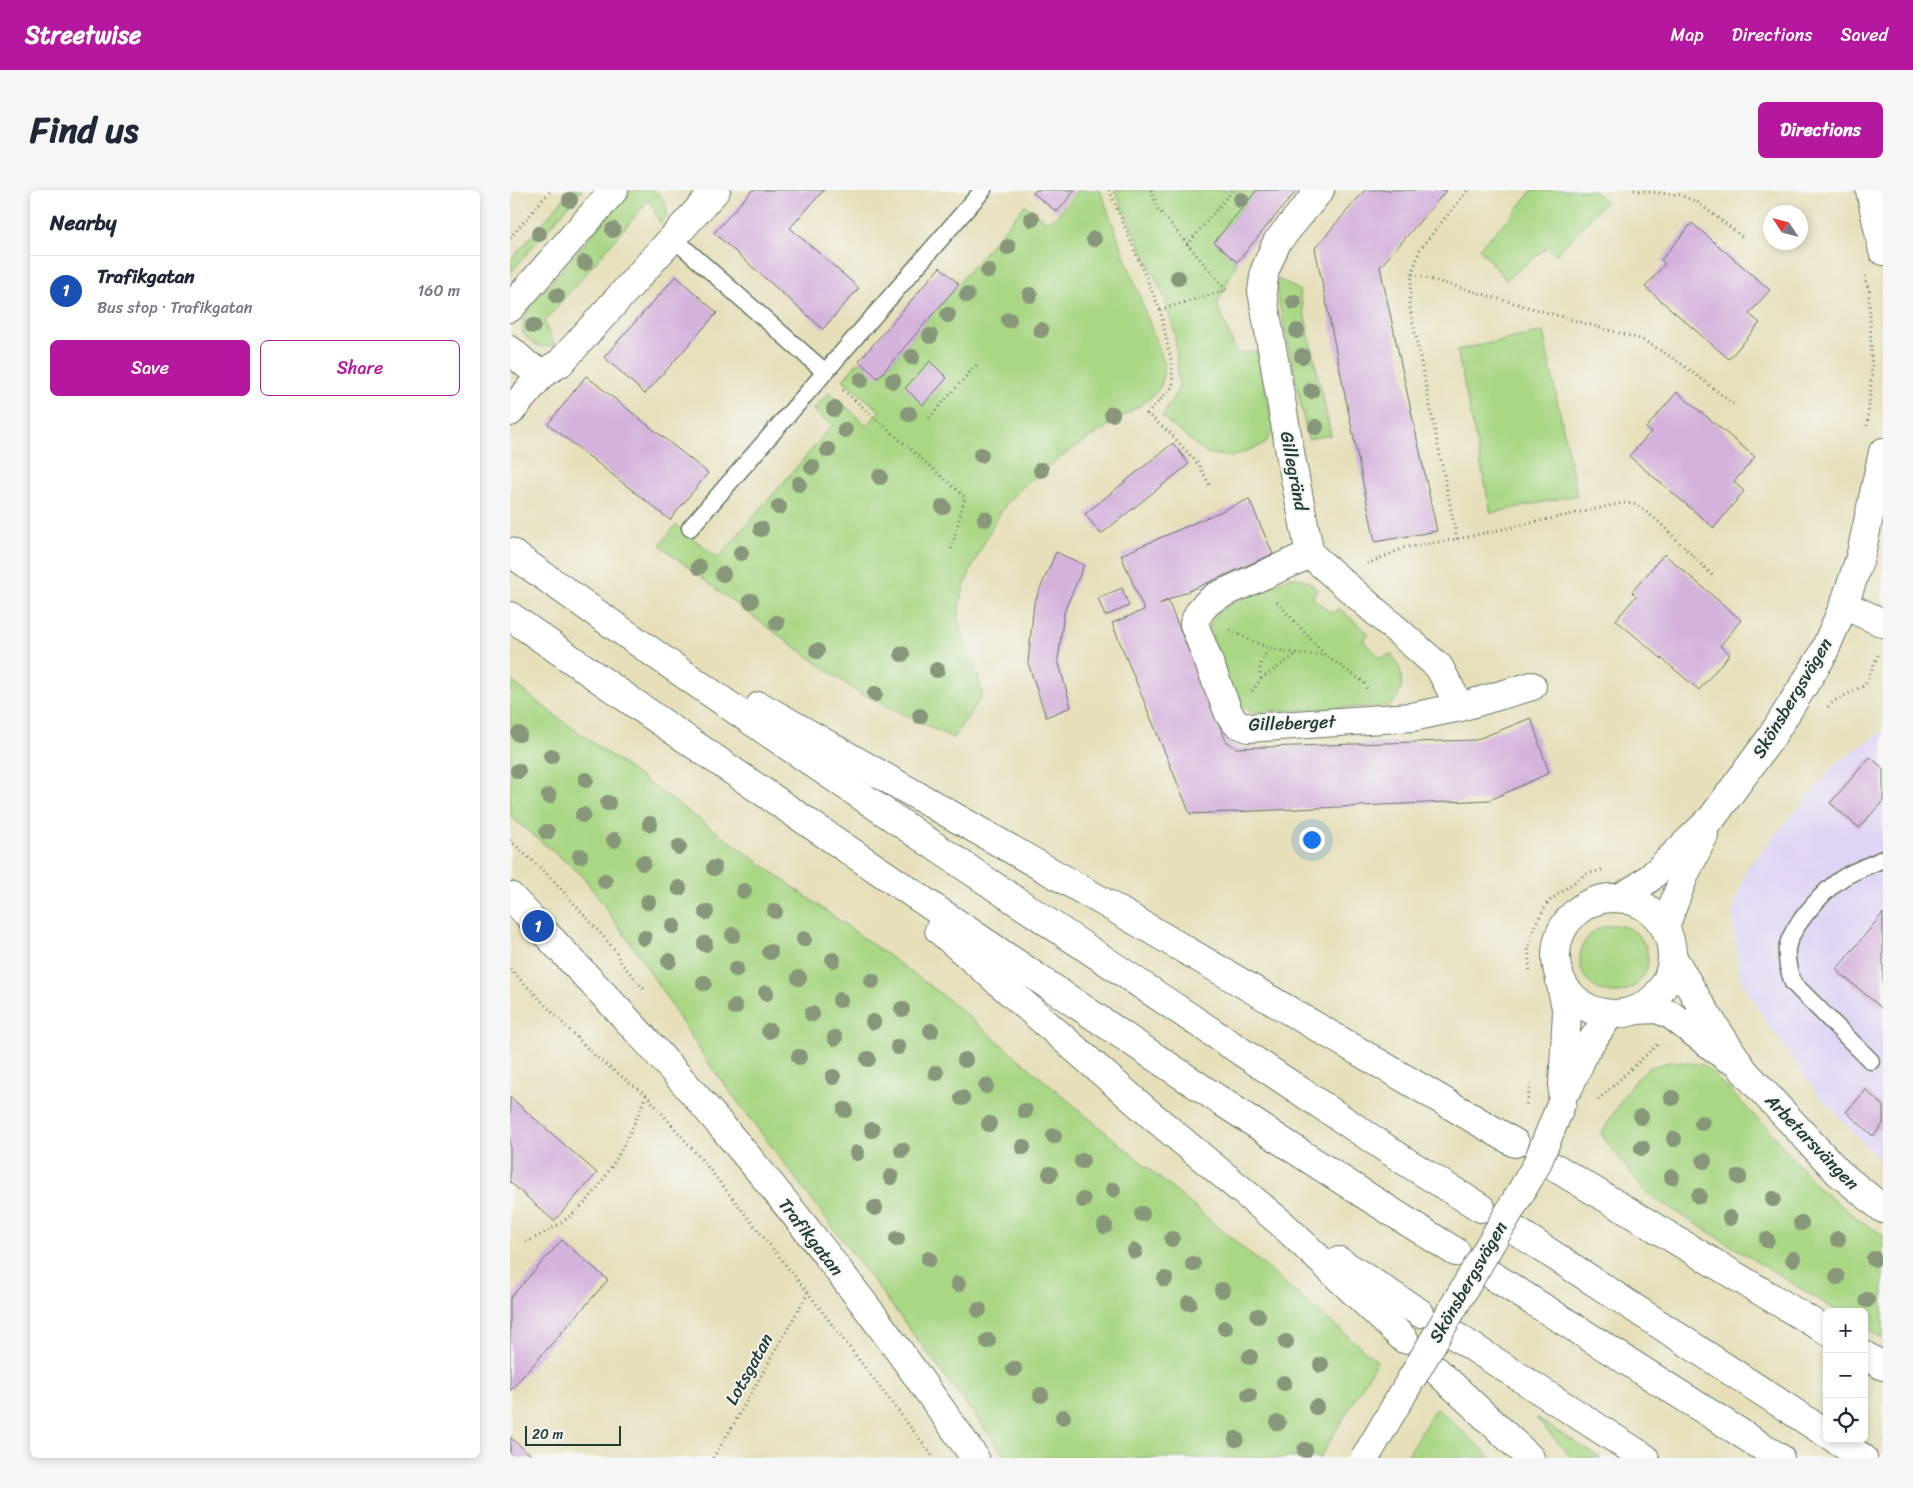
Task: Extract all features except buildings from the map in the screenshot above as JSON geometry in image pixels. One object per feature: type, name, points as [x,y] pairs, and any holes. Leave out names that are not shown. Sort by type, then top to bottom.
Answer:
[{"type":"main road","points":[[510,308],[614,190]]},
{"type":"main road","points":[[510,412],[543,373],[560,363],[716,190]]},
{"type":"main road","name":"Gillegränd","points":[[1310,554],[1262,291],[1265,270],[1277,242],[1320,190]]},
{"type":"main road","points":[[1870,190],[1883,251]]},
{"type":"main road","points":[[510,350],[527,365],[543,373]]},
{"type":"main road","name":"Skönsbergsvägen","points":[[1619,898],[1652,877],[1712,818],[1770,739],[1822,656],[1844,605],[1860,558],[1883,452]]},
{"type":"main road","points":[[510,552],[602,617],[1172,1005],[1408,1163],[1481,1208]]},
{"type":"main road","points":[[1198,613],[1204,605],[1215,597],[1310,554],[1439,667],[1460,707]]},
{"type":"main road","points":[[1844,605],[1883,623]]},
{"type":"main road","name":"Gilleberget","points":[[1198,613],[1194,624],[1229,714],[1236,723],[1248,728],[1412,717],[1460,707],[1532,686]]},
{"type":"main road","points":[[510,616],[850,851],[1139,1047],[1378,1204],[1456,1252]]},
{"type":"main road","points":[[602,617],[1107,904],[1515,1143]]},
{"type":"main road","name":"Skönsbergsvägen","points":[[1665,927],[1684,876],[1712,818]]},
{"type":"main road","points":[[850,851],[1150,1114],[1281,1223],[1404,1339]]},
{"type":"main road","name":"Trafikgatan","points":[[510,896],[725,1129],[829,1257],[975,1458]]},
{"type":"main road","points":[[1619,898],[1637,902],[1653,912],[1665,927],[1671,942],[1670,973],[1663,988],[1651,1001],[1637,1010],[1624,1014],[1594,1011],[1579,1003],[1567,991],[1559,977],[1556,964],[1557,945],[1564,926],[1581,907],[1593,901],[1619,898]]},
{"type":"main road","name":"Arbetarsvängen","points":[[1672,956],[1700,1004],[1744,1070],[1839,1173],[1883,1209]]},
{"type":"main road","name":"Skönsbergsvägen","points":[[1559,977],[1567,1012],[1562,1102]]},
{"type":"main road","name":"Arbetarsvängen","points":[[1637,1010],[1657,1008],[1672,1016],[1744,1070]]},
{"type":"main road","name":"Skönsbergsvägen","points":[[1364,1458],[1536,1166],[1585,1051],[1610,1014]]},
{"type":"main road","points":[[1556,1168],[1823,1329]]},
{"type":"main road","points":[[1281,1223],[1420,1313]]},
{"type":"main road","points":[[1518,1232],[1823,1431]]},
{"type":"main road","points":[[1493,1276],[1780,1458]]},
{"type":"main road","points":[[1457,1337],[1645,1458]]},
{"type":"main road","points":[[1868,1357],[1883,1366]]},
{"type":"main road","points":[[1437,1371],[1530,1458]]},
{"type":"main road","points":[[1841,1443],[1863,1458]]},
{"type":"lane","points":[[690,528],[983,190]]},
{"type":"lane","points":[[673,238],[824,372]]},
{"type":"lane","points":[[1871,1061],[1793,983],[1787,967],[1787,947],[1799,924],[1825,891],[1844,877],[1883,858]]},
{"type":"path","points":[[510,238],[551,190]]},
{"type":"path","points":[[1109,190],[1160,310],[1172,365],[1173,386],[1147,414],[1171,434],[1199,465],[1210,486]]},
{"type":"path","points":[[1151,190],[1158,209],[1226,290],[1160,310]]},
{"type":"path","points":[[1187,245],[1233,190]]},
{"type":"path","points":[[1457,539],[1409,304],[1412,274],[1420,249],[1468,190]]},
{"type":"path","points":[[1634,190],[1679,195],[1697,202],[1744,238]]},
{"type":"path","points":[[1864,272],[1869,291],[1872,374],[1866,429]]},
{"type":"path","points":[[1412,274],[1640,339],[1696,374],[1733,404]]},
{"type":"path","points":[[929,418],[978,362]]},
{"type":"path","points":[[824,372],[964,497],[951,550]]},
{"type":"path","points":[[1378,558],[1404,548],[1457,539],[1623,504],[1637,505],[1659,522],[1715,578]]},
{"type":"path","points":[[1260,576],[1280,607],[1325,655],[1364,682],[1367,690],[1370,720]]},
{"type":"path","points":[[1198,613],[1270,649],[1296,654],[1325,655]]},
{"type":"path","points":[[1261,680],[1259,668],[1263,657],[1270,649]]},
{"type":"path","points":[[1823,713],[1834,700],[1866,685],[1880,652]]},
{"type":"path","points":[[1236,723],[1245,701],[1261,680],[1296,654]]},
{"type":"path","points":[[510,840],[554,881],[615,950]]},
{"type":"path","points":[[1531,976],[1528,950],[1535,925],[1548,902],[1584,875],[1610,868]]},
{"type":"path","name":"Trafikgatan","points":[[510,969],[596,1058],[646,1095],[702,1160],[808,1293],[934,1458]]},
{"type":"path","points":[[1596,1102],[1680,1023]]},
{"type":"path","points":[[1532,1081],[1533,1072]]},
{"type":"path","points":[[526,1242],[546,1233],[585,1203],[611,1167],[634,1126],[646,1095]]},
{"type":"path","name":"Lotsgatan","points":[[712,1458],[732,1427],[808,1293]]},
{"type":"shaded area","points":[[1883,731],[1883,1164],[1818,1095],[1767,1023],[1740,978],[1732,913],[1746,870],[1834,765]]},
{"type":"green space","points":[[571,190],[582,190],[510,273],[510,261]]},
{"type":"green space","points":[[631,190],[655,190],[664,202],[667,216],[660,223],[649,200],[544,322],[555,346],[544,347],[533,343],[523,333],[523,321],[530,307]]},
{"type":"green space","points":[[1077,190],[1099,190],[1102,195],[1165,365],[1161,386],[1152,397],[1080,444],[1028,482],[1013,496],[999,516],[973,566],[960,602],[959,619],[961,630],[977,674],[982,696],[953,738],[856,691],[722,594],[660,545],[676,525],[718,558],[832,426],[813,410],[830,392],[867,426],[880,411],[843,380],[859,361],[879,377],[1025,205],[1046,221],[1055,218]]},
{"type":"green space","points":[[1114,190],[1257,190],[1214,242],[1237,262],[1217,304],[1237,354],[1257,351],[1274,429],[1265,444],[1231,457],[1206,453],[1162,417],[1179,387],[1175,334],[1164,296]]},
{"type":"green space","points":[[1532,190],[1592,190],[1606,201],[1556,255],[1548,247],[1506,280],[1479,248],[1515,212]]},
{"type":"green space","points":[[1278,279],[1299,290],[1331,435],[1308,439],[1277,292]]},
{"type":"green space","points":[[1543,332],[1577,495],[1491,513],[1457,350]]},
{"type":"green space","points":[[1290,577],[1302,579],[1311,584],[1317,590],[1312,597],[1330,613],[1340,609],[1369,634],[1363,641],[1381,658],[1391,654],[1399,666],[1402,682],[1401,689],[1394,702],[1388,706],[1252,712],[1242,706],[1234,697],[1209,627],[1215,616],[1225,607]]},
{"type":"green space","points":[[510,680],[553,714],[944,996],[1377,1361],[1320,1458],[1007,1458],[706,1060],[639,955],[582,875],[510,816]]},
{"type":"green space","points":[[1621,925],[1633,931],[1642,940],[1648,952],[1646,972],[1638,983],[1621,993],[1607,993],[1590,983],[1582,972],[1580,952],[1590,935],[1601,927]]},
{"type":"green space","points":[[1673,1061],[1704,1065],[1769,1130],[1816,1186],[1859,1220],[1883,1235],[1883,1339],[1868,1330],[1868,1308],[1833,1308],[1646,1193],[1601,1134],[1630,1086],[1648,1068]]},
{"type":"green space","points":[[1436,1407],[1492,1458],[1406,1458]]},
{"type":"green space","points":[[1536,1418],[1601,1458],[1572,1458]]},
{"type":"place","name":"Trafikgatan","points":[[538,926]]}]
